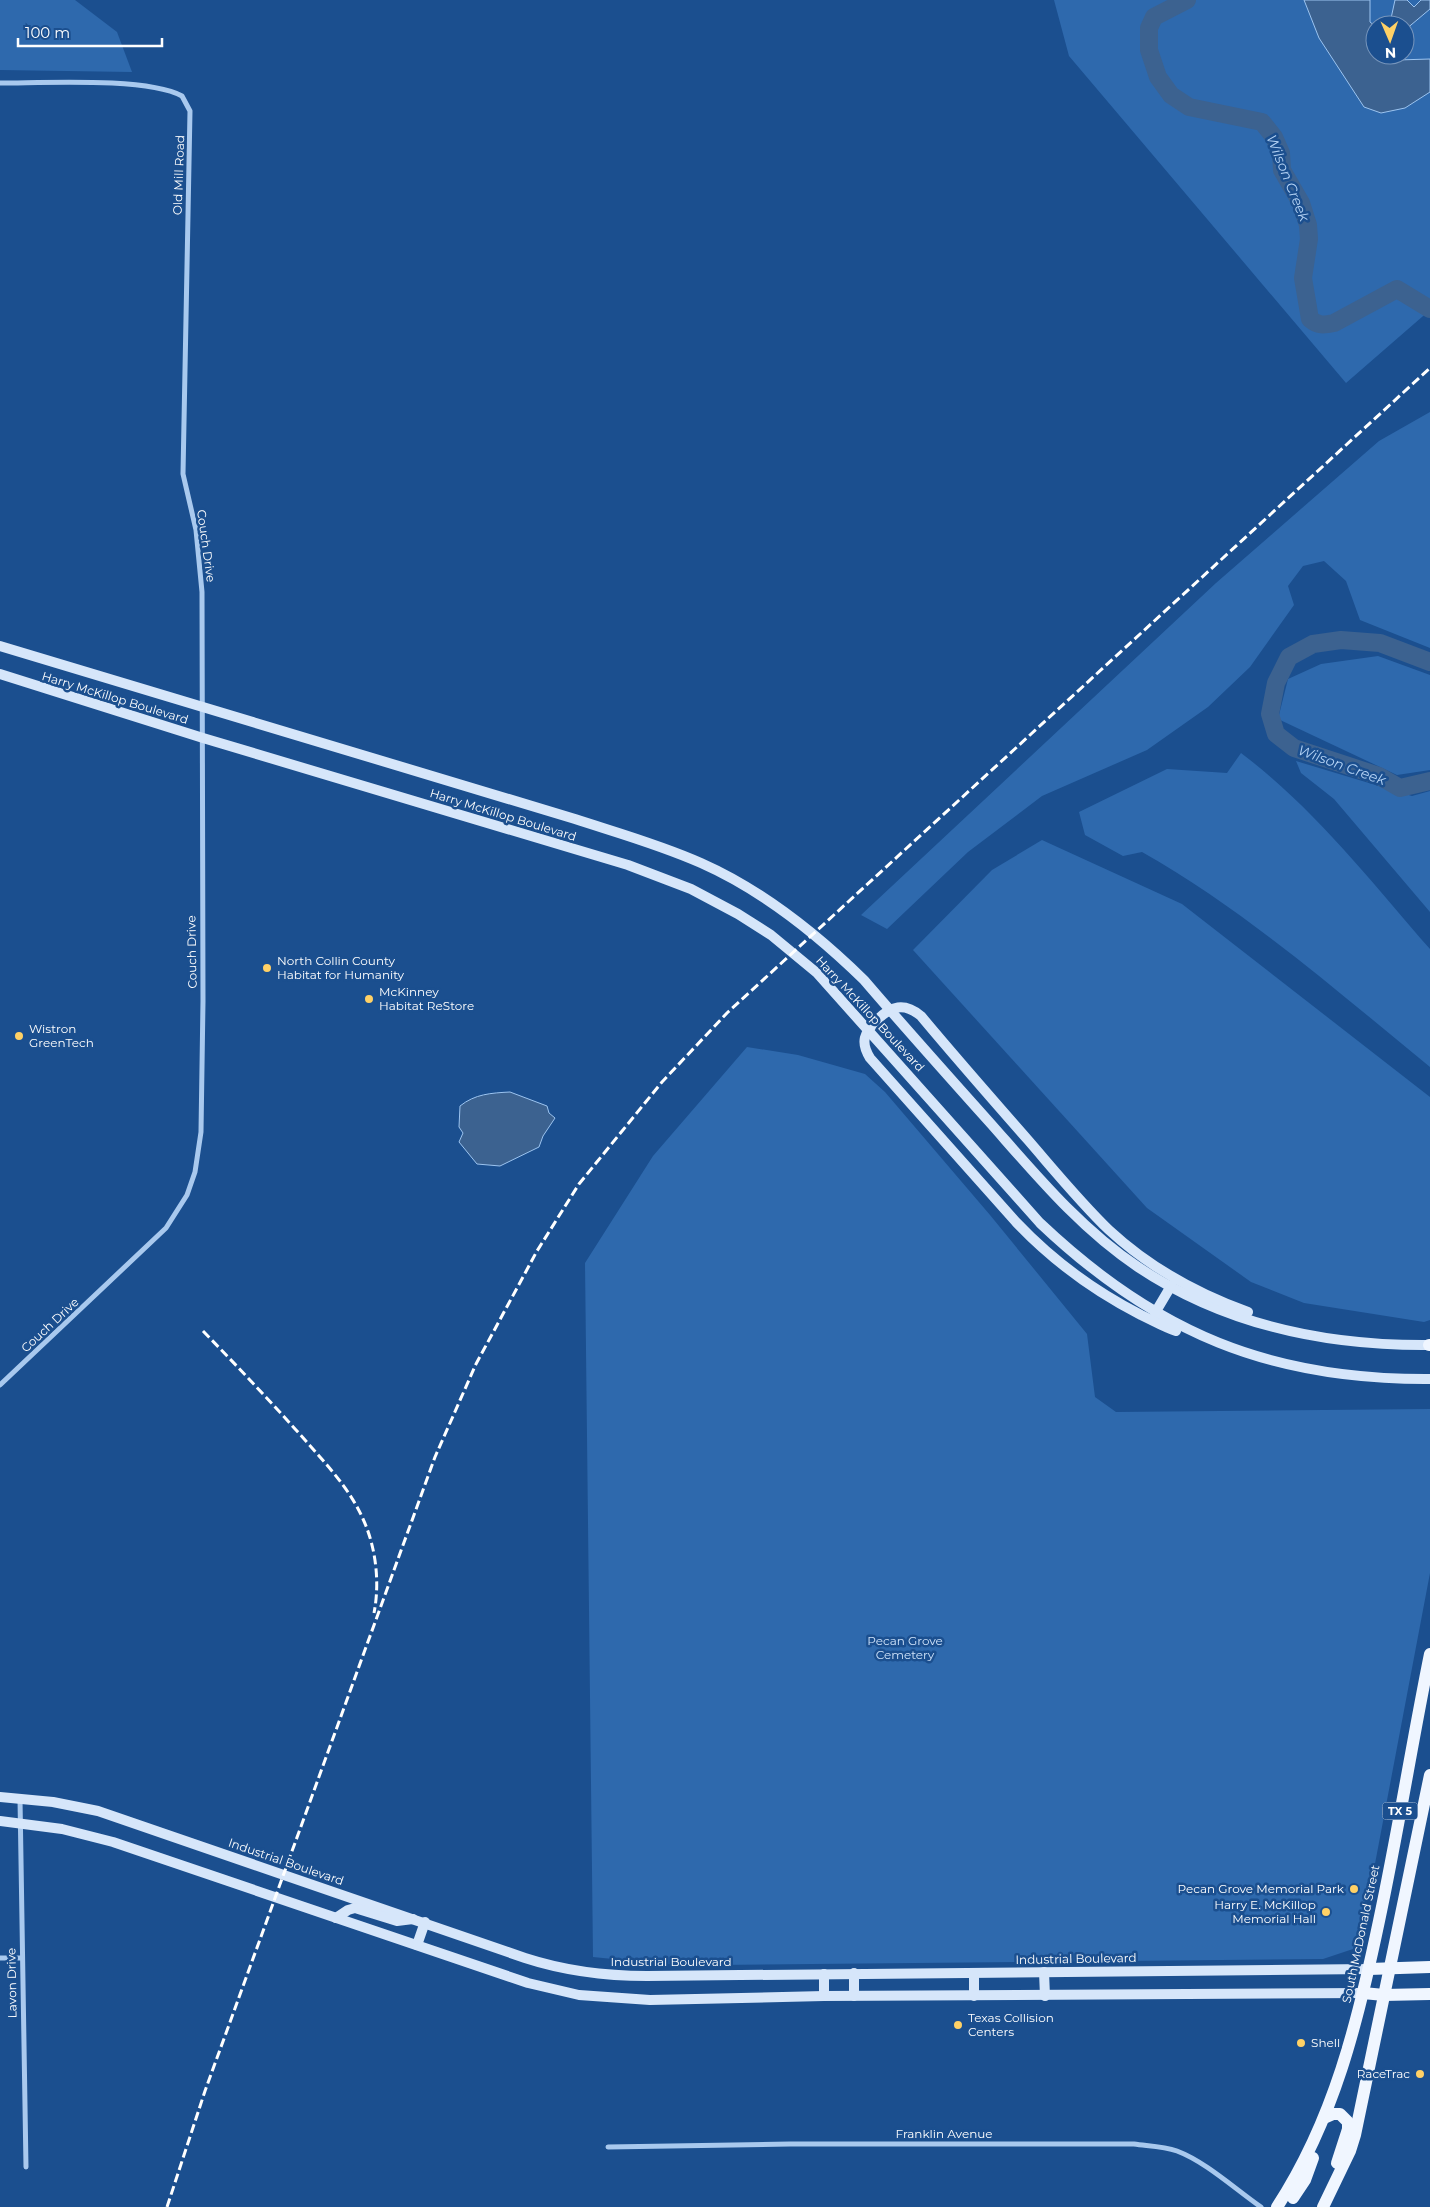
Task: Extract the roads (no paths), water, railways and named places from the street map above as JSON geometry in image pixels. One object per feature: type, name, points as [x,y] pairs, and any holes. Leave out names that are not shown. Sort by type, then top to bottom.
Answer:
[{"type":"main road","name":"Harry McKillop Boulevard","points":[[0,646],[636,838],[703,864],[736,881],[794,920],[834,952],[864,980],[1068,1210],[1124,1257],[1171,1286],[1228,1312],[1298,1333],[1364,1344],[1430,1345]]},
{"type":"main road","name":"Harry McKillop Boulevard","points":[[0,674],[203,738],[628,865],[691,889],[738,914],[771,935],[817,973],[1040,1223],[1103,1278],[1155,1312],[1204,1337],[1261,1359],[1302,1369],[1369,1378],[1430,1379]]},
{"type":"main road","points":[[1204,1337],[1173,1330],[1128,1308],[1078,1277],[1029,1235],[870,1058],[864,1048],[864,1041],[869,1028],[889,1009],[903,1006],[916,1012],[1110,1231],[1155,1266],[1194,1289],[1298,1333]]},
{"type":"main road","points":[[1155,1312],[1171,1286]]},
{"type":"main road","name":"South McDonald Street","points":[[1278,2207],[1295,2179],[1324,2118],[1344,2065],[1369,1968],[1388,1881],[1430,1654]]},
{"type":"main road","name":"TX 5","points":[[1324,2207],[1336,2183],[1355,2135],[1430,1775]]},
{"type":"main road","name":"Industrial Boulevard","points":[[0,1798],[53,1802],[98,1811],[539,1962],[595,1974],[646,1976],[1369,1968]]},
{"type":"main road","points":[[1400,1810],[1422,1813]]},
{"type":"main road","points":[[0,1821],[62,1829],[113,1842],[528,1984],[586,1996],[650,2000],[824,1996],[1430,1994]]},
{"type":"main road","points":[[1388,1881],[1408,1881]]},
{"type":"main road","points":[[336,1918],[355,1908],[397,1921],[420,1921],[417,1945]]},
{"type":"main road","points":[[1369,1968],[1430,1967]]},
{"type":"main road","points":[[1044,1972],[1045,1996]]},
{"type":"main road","points":[[854,1973],[854,1996]]},
{"type":"main road","points":[[974,1973],[974,1996]]},
{"type":"main road","points":[[824,1974],[824,1996]]},
{"type":"main road","points":[[1324,2118],[1333,2114],[1340,2114],[1348,2122],[1348,2129],[1336,2167],[1336,2183]]},
{"type":"main road","points":[[1288,2207],[1308,2173],[1316,2135]]},
{"type":"street","name":"Old Mill Road","points":[[0,83],[145,86],[173,91],[182,96],[188,104],[191,121],[183,442]]},
{"type":"street","name":"Couch Drive","points":[[0,1385],[166,1228],[191,1187],[198,1159],[201,1114],[203,738],[201,576],[196,530],[185,486],[183,442]]},
{"type":"street","name":"Lavon Drive","points":[[20,1799],[26,2167]]},
{"type":"street","points":[[0,1958],[22,1958]]},
{"type":"street","name":"Franklin Avenue","points":[[608,2147],[790,2144],[1124,2144],[1157,2146],[1177,2151],[1209,2170],[1261,2207]]},
{"type":"waterway","name":"Wilson Creek","points":[[1187,0],[1154,17],[1149,28],[1149,50],[1158,77],[1171,95],[1189,107],[1262,122],[1274,137],[1281,153],[1282,170],[1301,203],[1308,225],[1309,239],[1303,278],[1310,319],[1321,324],[1334,323],[1397,289],[1430,309]]},
{"type":"waterway","name":"Wilson Creek","points":[[1430,662],[1380,643],[1341,640],[1313,644],[1289,657],[1276,683],[1270,714],[1276,734],[1294,748],[1379,776],[1400,788],[1430,781]]},
{"type":"railway","points":[[167,2207],[205,2091],[435,1457],[476,1364],[537,1251],[579,1184],[662,1082],[727,1013],[1430,368]]},
{"type":"railway","points":[[203,1331],[305,1440],[337,1477],[358,1508],[371,1541],[376,1565],[377,1590],[374,1613]]},
{"type":"place","name":"North Collin County Habitat for Humanity","points":[[267,968]]},
{"type":"place","name":"McKinney Habitat ReStore","points":[[369,999]]},
{"type":"place","name":"Wistron GreenTech","points":[[19,1036]]},
{"type":"place","name":"Pecan Grove Memorial Park","points":[[1354,1889]]},
{"type":"place","name":"Harry E. McKillop Memorial Hall","points":[[1326,1912]]},
{"type":"place","name":"Texas Collision Centers","points":[[958,2025]]},
{"type":"place","name":"Shell","points":[[1301,2043]]},
{"type":"place","name":"RaceTrac","points":[[1420,2074]]},
{"type":"park label","name":"Pecan Grove Cemetery","points":[[905,1648]]}]
